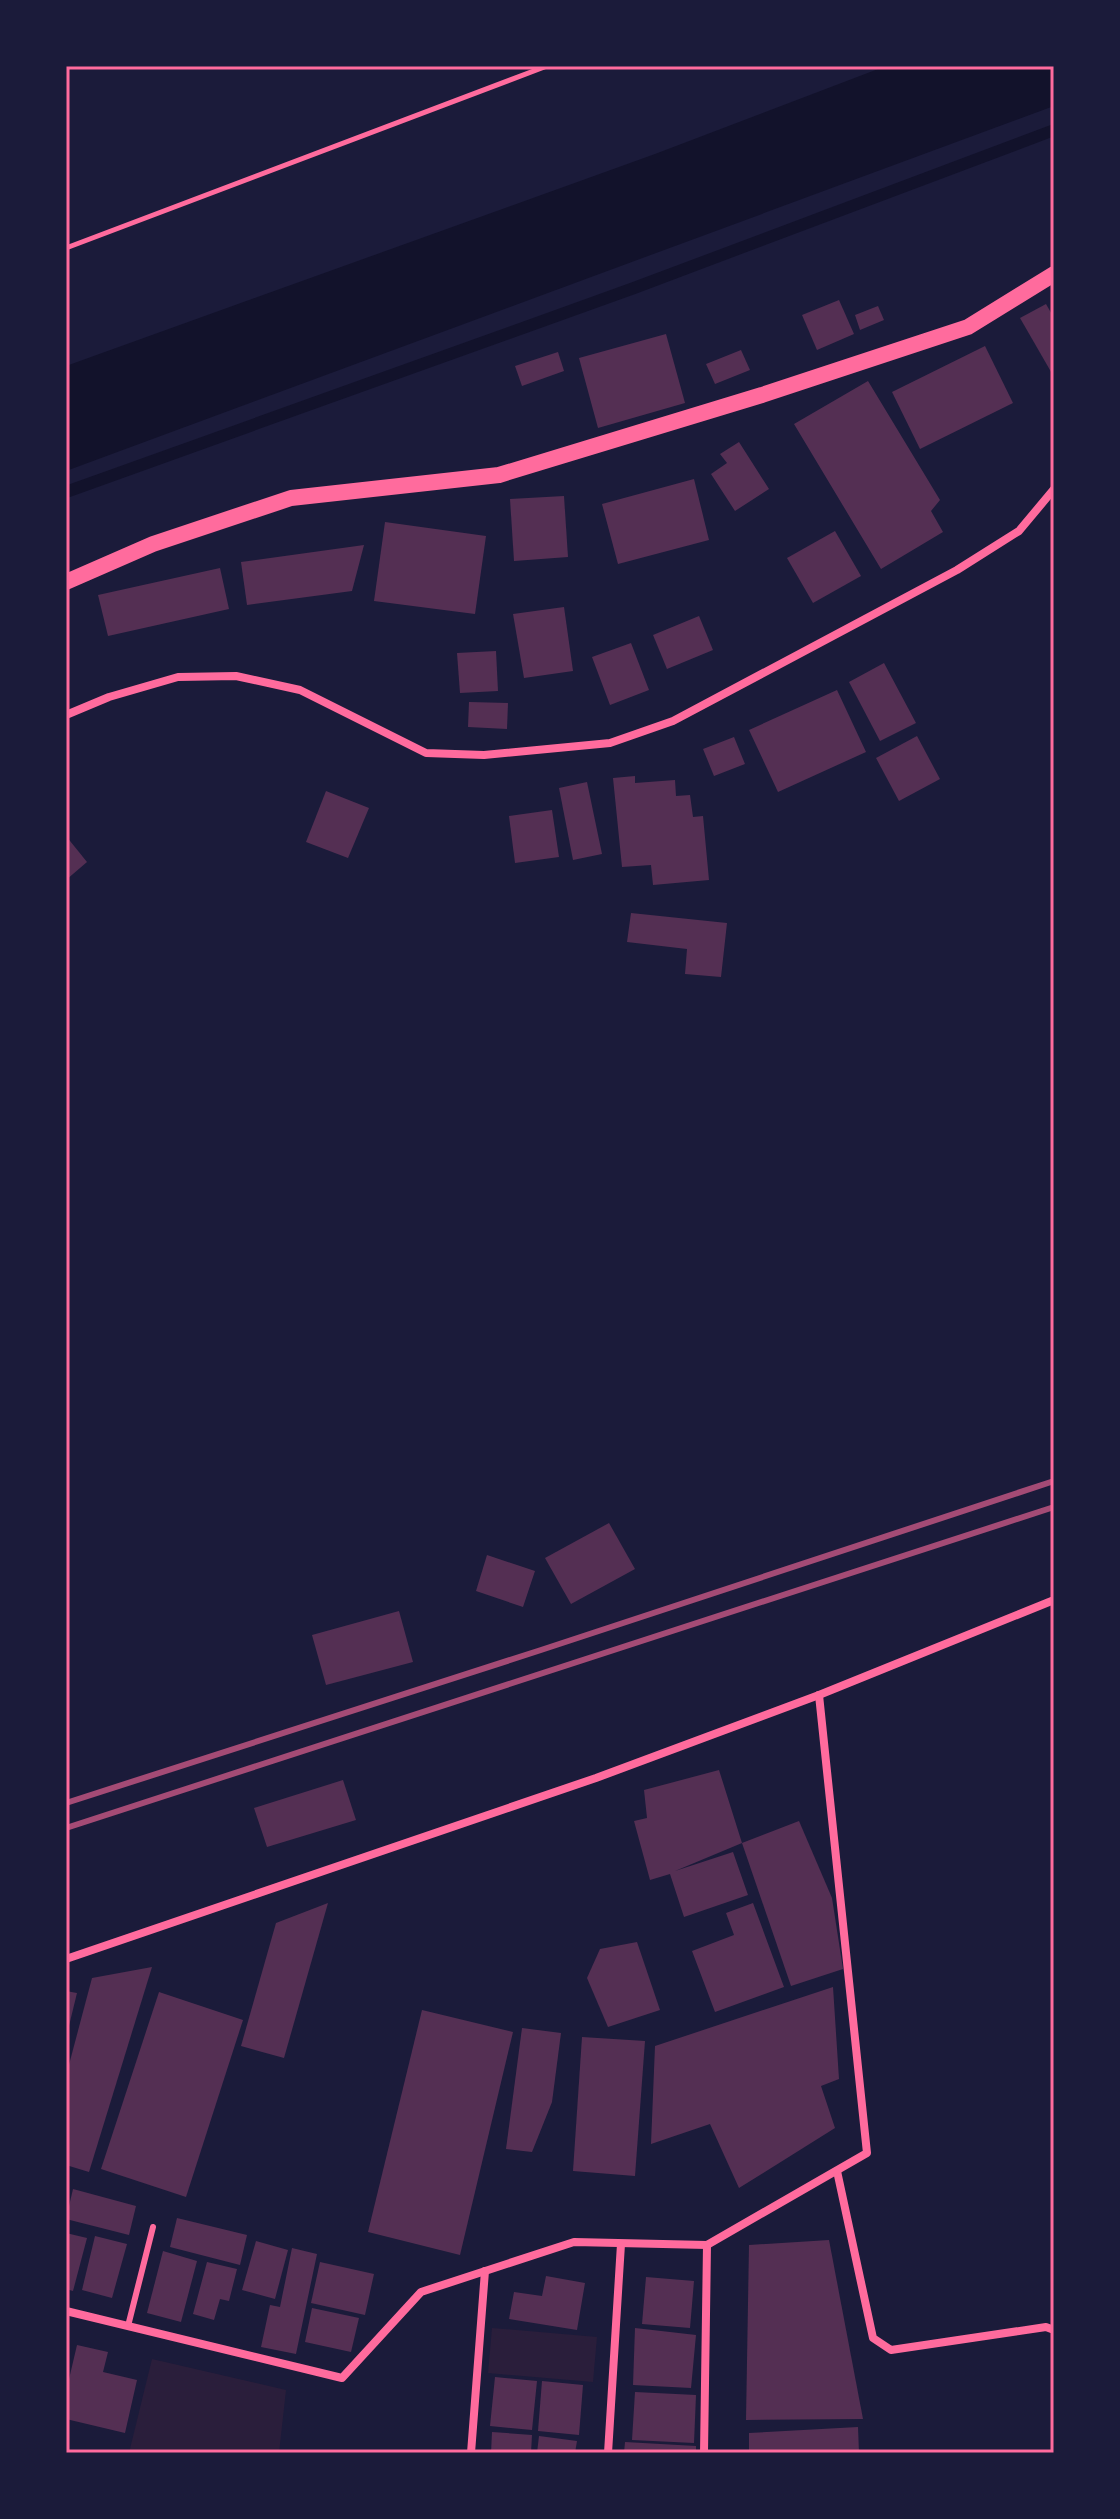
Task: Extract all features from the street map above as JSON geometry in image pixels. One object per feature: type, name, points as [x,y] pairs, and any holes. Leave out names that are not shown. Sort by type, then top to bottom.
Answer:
[{"type":"main road","points":[[66,582],[153,544],[291,498],[499,475],[747,399],[968,327],[1054,274]]},
{"type":"street","points":[[66,715],[109,697],[178,677],[236,676],[300,690],[426,753],[484,755],[610,743],[673,721],[957,570],[1019,531],[1054,489]]},
{"type":"street","points":[[66,1959],[596,1778],[819,1695],[1054,1600]]},
{"type":"street","points":[[66,2311],[342,2378],[421,2292],[574,2242],[707,2245],[867,2153],[819,1695]]},
{"type":"street","points":[[837,2171],[873,2338],[891,2350],[1046,2327],[1054,2330]]},
{"type":"street","points":[[608,2453],[621,2244]]},
{"type":"street","points":[[704,2453],[707,2245]]},
{"type":"street","points":[[471,2453],[485,2271]]},
{"type":"lane","points":[[128,2326],[153,2227]]},
{"type":"path","points":[[66,248],[547,66]]},
{"type":"shaded area","points":[[886,66],[1054,66],[1054,106],[66,471],[66,366],[655,154]]},
{"type":"shaded area","points":[[492,2328],[597,2337],[593,2382],[488,2373]]},
{"type":"shaded area","points":[[152,2359],[286,2390],[279,2453],[129,2453]]},
{"type":"building","points":[[839,300],[854,334],[817,350],[802,315]]},
{"type":"building","points":[[1046,304],[1054,318],[1054,377],[1020,318]]},
{"type":"building","points":[[878,306],[884,320],[860,330],[855,315]]},
{"type":"building","points":[[666,334],[685,403],[598,428],[579,358]]},
{"type":"building","points":[[985,346],[1013,403],[920,449],[892,392]]},
{"type":"building","points":[[741,350],[750,370],[715,384],[706,364]]},
{"type":"building","points":[[558,352],[564,371],[522,386],[515,366]]},
{"type":"building","points":[[868,381],[940,500],[931,511],[943,532],[881,569],[794,424]]},
{"type":"building","points":[[739,442],[769,489],[735,511],[711,474],[727,463],[720,454]]},
{"type":"building","points":[[694,479],[709,540],[618,564],[602,504]]},
{"type":"building","points":[[564,496],[568,557],[514,561],[510,499]]},
{"type":"building","points":[[385,522],[486,536],[475,614],[374,601]]},
{"type":"building","points":[[835,531],[861,576],[813,603],[787,558]]},
{"type":"building","points":[[364,545],[352,591],[247,605],[241,562]]},
{"type":"building","points":[[220,568],[229,609],[108,636],[98,595]]},
{"type":"building","points":[[564,607],[573,671],[524,678],[513,614]]},
{"type":"building","points":[[699,616],[713,650],[667,669],[653,635]]},
{"type":"building","points":[[631,643],[649,690],[610,705],[592,657]]},
{"type":"building","points":[[496,651],[498,691],[460,693],[457,653]]},
{"type":"building","points":[[884,663],[916,723],[880,741],[849,682]]},
{"type":"building","points":[[837,690],[866,752],[778,792],[749,730]]},
{"type":"building","points":[[469,702],[508,703],[507,729],[468,727]]},
{"type":"building","points":[[917,736],[940,779],[899,801],[876,758]]},
{"type":"building","points":[[734,737],[745,764],[714,776],[703,749]]},
{"type":"building","points":[[635,776],[635,783],[675,780],[676,796],[690,795],[693,817],[703,816],[709,880],[653,885],[651,865],[622,867],[613,778]]},
{"type":"building","points":[[587,782],[602,854],[573,860],[559,788]]},
{"type":"building","points":[[326,791],[369,808],[348,858],[306,842]]},
{"type":"building","points":[[552,810],[559,857],[515,863],[509,816]]},
{"type":"building","points":[[66,836],[87,862],[66,880]]},
{"type":"building","points":[[631,913],[727,923],[721,977],[685,974],[687,949],[627,942]]},
{"type":"building","points":[[609,1523],[635,1569],[571,1604],[545,1558]]},
{"type":"building","points":[[487,1555],[535,1571],[523,1607],[476,1591]]},
{"type":"building","points":[[399,1611],[413,1662],[326,1685],[312,1635]]},
{"type":"building","points":[[719,1770],[742,1843],[675,1871],[733,1852],[748,1895],[684,1917],[670,1874],[650,1880],[634,1821],[647,1818],[644,1790]]},
{"type":"building","points":[[343,1780],[356,1820],[267,1847],[254,1808]]},
{"type":"building","points":[[799,1821],[832,1898],[843,1969],[791,1986],[742,1843]]},
{"type":"building","points":[[328,1903],[284,2058],[241,2046],[276,1923]]},
{"type":"building","points":[[753,1903],[784,1987],[715,2012],[692,1951],[734,1935],[726,1913]]},
{"type":"building","points":[[637,1942],[660,2010],[608,2027],[587,1978],[600,1949]]},
{"type":"building","points":[[152,1967],[89,2172],[66,2165],[66,2076],[92,1978]]},
{"type":"building","points":[[833,1987],[839,2079],[821,2086],[835,2128],[739,2188],[710,2124],[651,2144],[655,2046]]},
{"type":"building","points":[[66,1991],[77,1993],[67,2034],[66,2034]]},
{"type":"building","points":[[159,1992],[243,2020],[186,2197],[101,2169]]},
{"type":"building","points":[[422,2010],[513,2032],[460,2255],[368,2232]]},
{"type":"building","points":[[522,2028],[561,2033],[552,2102],[532,2152],[506,2149]]},
{"type":"building","points":[[582,2037],[645,2041],[635,2176],[573,2171]]},
{"type":"building","points":[[73,2189],[136,2206],[129,2235],[66,2219]]},
{"type":"building","points":[[177,2218],[247,2235],[240,2265],[170,2247]]},
{"type":"building","points":[[66,2233],[87,2238],[73,2291],[66,2289]]},
{"type":"building","points":[[95,2236],[127,2244],[112,2298],[82,2290]]},
{"type":"building","points":[[829,2240],[863,2419],[746,2420],[749,2245]]},
{"type":"building","points":[[256,2241],[288,2250],[275,2299],[242,2290]]},
{"type":"building","points":[[292,2248],[317,2254],[296,2354],[261,2347],[270,2305],[280,2307]]},
{"type":"building","points":[[163,2251],[197,2261],[181,2322],[147,2313]]},
{"type":"building","points":[[207,2262],[237,2269],[229,2301],[220,2299],[214,2320],[193,2314]]},
{"type":"building","points":[[320,2262],[374,2274],[365,2315],[311,2303]]},
{"type":"building","points":[[546,2276],[585,2283],[577,2330],[509,2319],[514,2292],[542,2296]]},
{"type":"building","points":[[646,2277],[694,2281],[690,2328],[642,2324]]},
{"type":"building","points":[[312,2308],[359,2318],[351,2352],[305,2342]]},
{"type":"building","points":[[635,2328],[696,2335],[691,2388],[633,2385]]},
{"type":"building","points":[[77,2345],[108,2352],[103,2372],[137,2380],[125,2433],[66,2419],[66,2392]]},
{"type":"building","points":[[495,2377],[537,2381],[532,2430],[490,2426]]},
{"type":"building","points":[[542,2381],[583,2385],[579,2435],[538,2431]]},
{"type":"building","points":[[635,2392],[696,2395],[694,2443],[632,2440]]},
{"type":"building","points":[[858,2427],[859,2453],[749,2453],[749,2433]]},
{"type":"building","points":[[492,2432],[532,2435],[531,2453],[491,2453]]},
{"type":"building","points":[[539,2436],[577,2441],[575,2453],[537,2453]]},
{"type":"building","points":[[625,2442],[696,2446],[696,2453],[624,2453]]},
{"type":"waterway","points":[[66,492],[634,288],[1054,130]]},
{"type":"railway","points":[[66,1803],[1054,1481]]},
{"type":"railway","points":[[66,1828],[1054,1507]]}]
